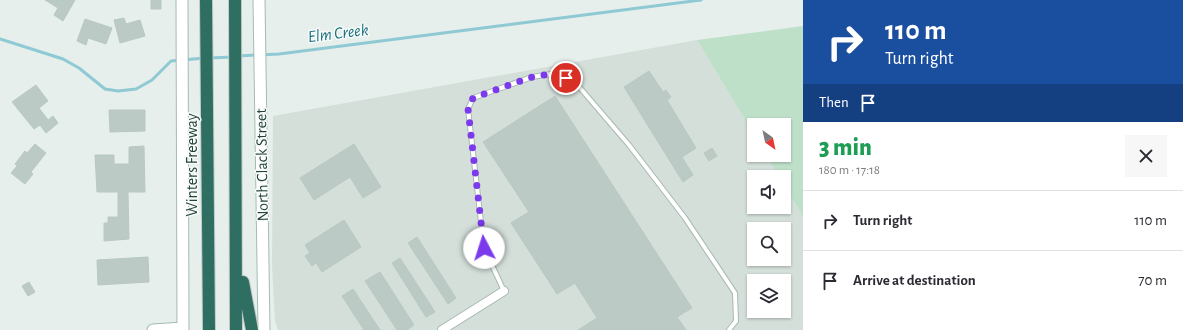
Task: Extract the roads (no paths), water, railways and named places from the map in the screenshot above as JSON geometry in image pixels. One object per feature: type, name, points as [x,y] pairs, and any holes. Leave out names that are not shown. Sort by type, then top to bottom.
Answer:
[{"type":"highway","name":"Winters Freeway","points":[[206,0],[209,330]]},
{"type":"highway","points":[[235,0],[236,330]]},
{"type":"highway","points":[[236,236],[245,301],[252,330]]},
{"type":"main road","points":[[153,330],[183,329],[182,0]]},
{"type":"main road","name":"North Clack Street","points":[[259,0],[264,330]]},
{"type":"street","points":[[442,330],[504,291]]},
{"type":"lane","points":[[504,291],[484,248],[468,109],[473,98],[532,77],[557,73],[575,82],[596,105],[685,218],[718,265],[735,293],[736,321],[729,330]]},
{"type":"waterway","name":"Elm Creek","points":[[238,56],[279,54],[701,0]]},
{"type":"waterway","name":"Elm Creek","points":[[0,39],[63,59],[79,68],[105,89],[118,91],[136,89],[152,80],[171,61],[205,58]]},
{"type":"waterway","name":"Elm Creek","points":[[210,58],[232,57]]}]
